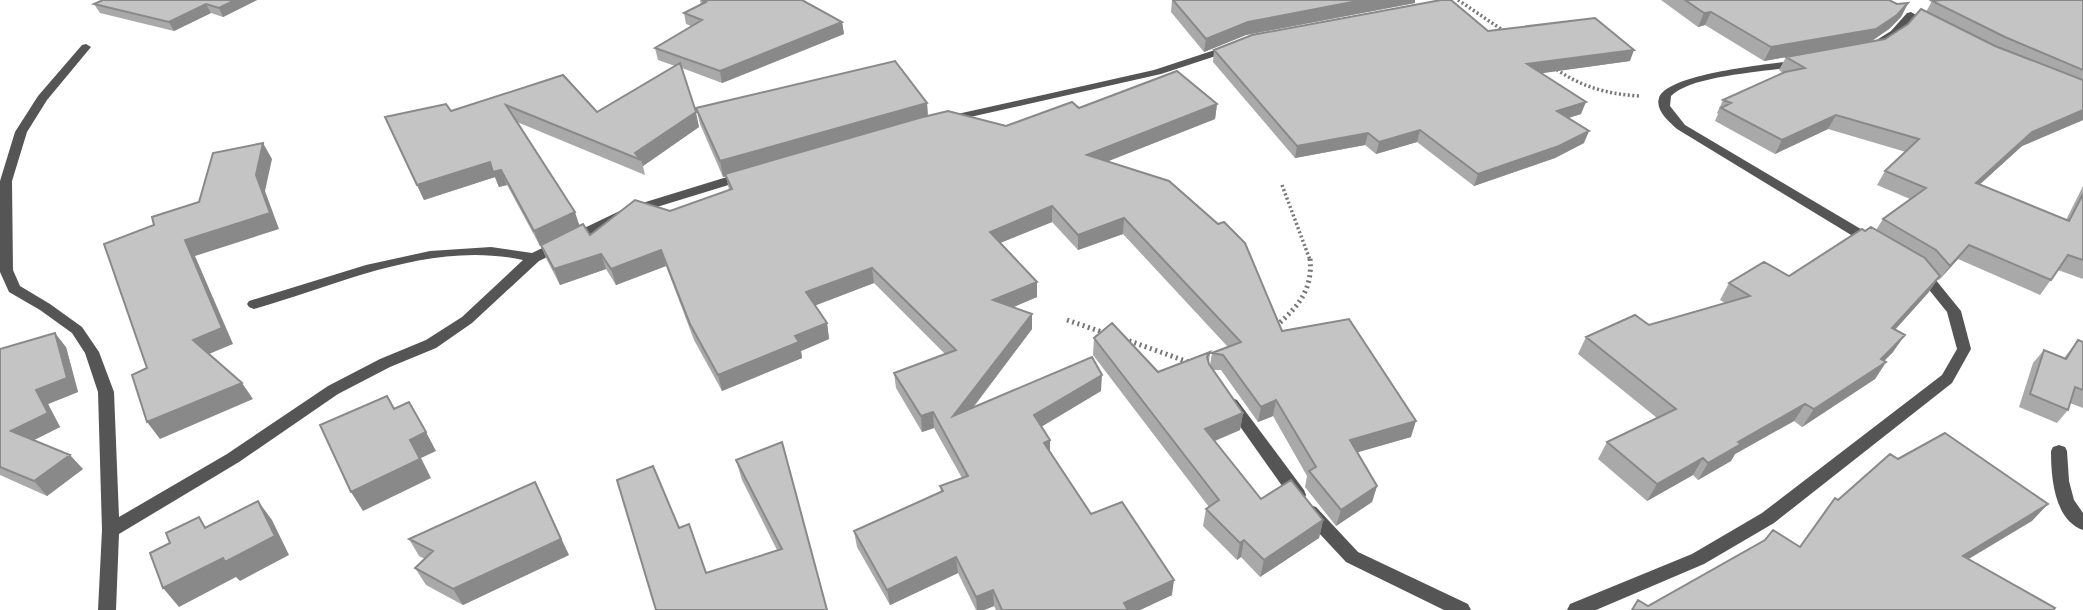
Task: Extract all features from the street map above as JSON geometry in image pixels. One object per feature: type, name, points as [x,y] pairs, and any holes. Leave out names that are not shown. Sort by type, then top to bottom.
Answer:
[{"type":"street","points":[[1863,50],[1873,48],[1895,33],[1911,15]]},
{"type":"street","points":[[930,124],[1034,99],[1136,79],[1191,64],[1247,41]]},
{"type":"street","points":[[86,47],[42,98],[21,132],[6,181],[6,270],[14,289],[77,330],[92,352],[106,392],[111,530],[107,610]]},
{"type":"street","points":[[1818,59],[1701,79],[1670,89],[1664,97],[1668,116],[1681,127],[1884,249]]},
{"type":"street","points":[[111,530],[233,458],[333,390],[385,363],[431,344],[467,320],[534,258],[630,211],[763,171]]},
{"type":"street","points":[[254,304],[369,268],[439,254],[493,251],[534,258]]},
{"type":"street","points":[[1576,610],[1698,559],[1768,517],[1947,379],[1964,349],[1954,311],[1920,270],[1908,263]]},
{"type":"street","points":[[1214,376],[1314,518],[1352,557],[1462,610]]},
{"type":"street","points":[[2059,451],[2059,477],[2072,514],[2083,523]]},
{"type":"path","points":[[1455,0],[1511,36]]},
{"type":"path","points":[[1550,64],[1585,87],[1604,94],[1664,97]]},
{"type":"path","points":[[1270,330],[1290,316],[1303,298],[1314,269],[1310,252],[1282,185]]},
{"type":"path","points":[[1066,320],[1215,371],[1214,376]]},
{"type":"building","points":[[103,0],[235,0],[219,8],[206,4],[169,22],[94,4]]},
{"type":"building","points":[[702,0],[802,0],[842,22],[720,71],[655,48],[702,20],[684,13],[706,2]]},
{"type":"building","points":[[1173,0],[1363,0],[1248,22],[1206,39]]},
{"type":"building","points":[[1451,0],[1488,31],[1595,18],[1634,50],[1527,64],[1586,102],[1557,111],[1589,131],[1559,146],[1478,174],[1420,130],[1379,142],[1368,133],[1297,146],[1214,50],[1252,35]]},
{"type":"building","points":[[1685,0],[1889,0],[1897,4],[1908,3],[1897,15],[1876,29],[1771,47],[1711,12],[1704,13]]},
{"type":"building","points":[[2083,0],[2083,70],[2005,37],[1932,1]]},
{"type":"building","points":[[1921,9],[1995,46],[2083,80],[2083,110],[2032,132],[1976,183],[2069,221],[2083,194],[2083,260],[2068,255],[2051,280],[1969,245],[1950,266],[1936,250],[1883,219],[1926,188],[1885,171],[1919,139],[1836,115],[1782,140],[1721,108],[1731,103],[1723,100],[1785,72],[1805,68],[1786,57],[1885,39],[1908,24]]},
{"type":"building","points":[[895,61],[927,103],[720,161],[696,108]]},
{"type":"building","points":[[680,63],[696,112],[635,153],[641,160],[506,105],[575,212],[534,231],[501,170],[493,172],[490,162],[417,185],[385,117],[446,104],[451,111],[563,75],[597,112]]},
{"type":"building","points":[[1177,71],[1217,104],[1087,155],[1169,181],[1218,224],[1224,222],[1245,243],[1282,331],[1349,319],[1416,421],[1350,440],[1377,486],[1341,510],[1309,471],[1316,467],[1276,400],[1261,407],[1223,355],[1212,353],[1241,342],[1124,218],[1078,235],[1052,206],[990,232],[1037,282],[993,300],[1032,314],[953,416],[1092,357],[1102,375],[1034,415],[1050,440],[1044,443],[1091,514],[1122,502],[1174,580],[1124,603],[1128,610],[1002,610],[993,590],[976,597],[956,557],[887,590],[854,531],[943,491],[940,486],[968,476],[933,412],[921,416],[894,373],[956,350],[872,268],[806,292],[827,323],[795,336],[799,342],[718,375],[690,324],[661,250],[611,269],[601,254],[554,269],[541,245],[583,224],[590,235],[635,200],[670,211],[732,189],[725,174],[919,118],[948,111],[1006,126],[1072,102],[1079,108]]},
{"type":"building","points":[[263,143],[256,175],[270,213],[185,240],[222,328],[193,340],[242,383],[147,422],[132,375],[147,368],[104,244],[154,225],[152,217],[199,202],[213,153]]},
{"type":"building","points":[[1871,227],[1925,258],[1940,276],[1892,328],[1905,335],[1881,359],[1886,362],[1814,409],[1805,404],[1738,442],[1741,444],[1708,463],[1703,458],[1657,484],[1607,442],[1676,409],[1586,337],[1635,315],[1649,325],[1750,296],[1729,283],[1764,262],[1789,276],[1862,229],[1865,231]]},
{"type":"building","points":[[1112,323],[1158,372],[1210,352],[1207,357],[1209,364],[1243,413],[1205,429],[1261,499],[1291,480],[1323,520],[1264,560],[1244,540],[1240,543],[1206,509],[1219,500],[1094,338]]},
{"type":"building","points":[[55,333],[67,378],[36,390],[48,413],[11,431],[70,455],[34,481],[0,467],[0,349]]},
{"type":"building","points":[[2078,340],[2083,342],[2083,390],[2075,387],[2068,410],[2030,394],[2044,350],[2066,359]]},
{"type":"building","points":[[387,396],[394,409],[409,402],[426,432],[410,440],[420,459],[351,492],[320,425]]},
{"type":"building","points":[[1945,433],[2048,504],[1963,556],[2055,608],[2053,610],[1632,610],[1638,600],[1648,606],[1765,540],[1773,530],[1800,547],[1835,498],[1838,500],[1890,454],[1898,459]]},
{"type":"building","points":[[782,442],[827,610],[656,610],[617,480],[653,466],[679,528],[689,524],[706,573],[782,549],[736,460]]},
{"type":"building","points":[[535,482],[561,539],[453,589],[415,568],[433,551],[409,539]]},
{"type":"building","points":[[258,501],[275,536],[225,562],[223,558],[163,588],[150,553],[170,543],[166,533],[199,517],[205,528]]}]
